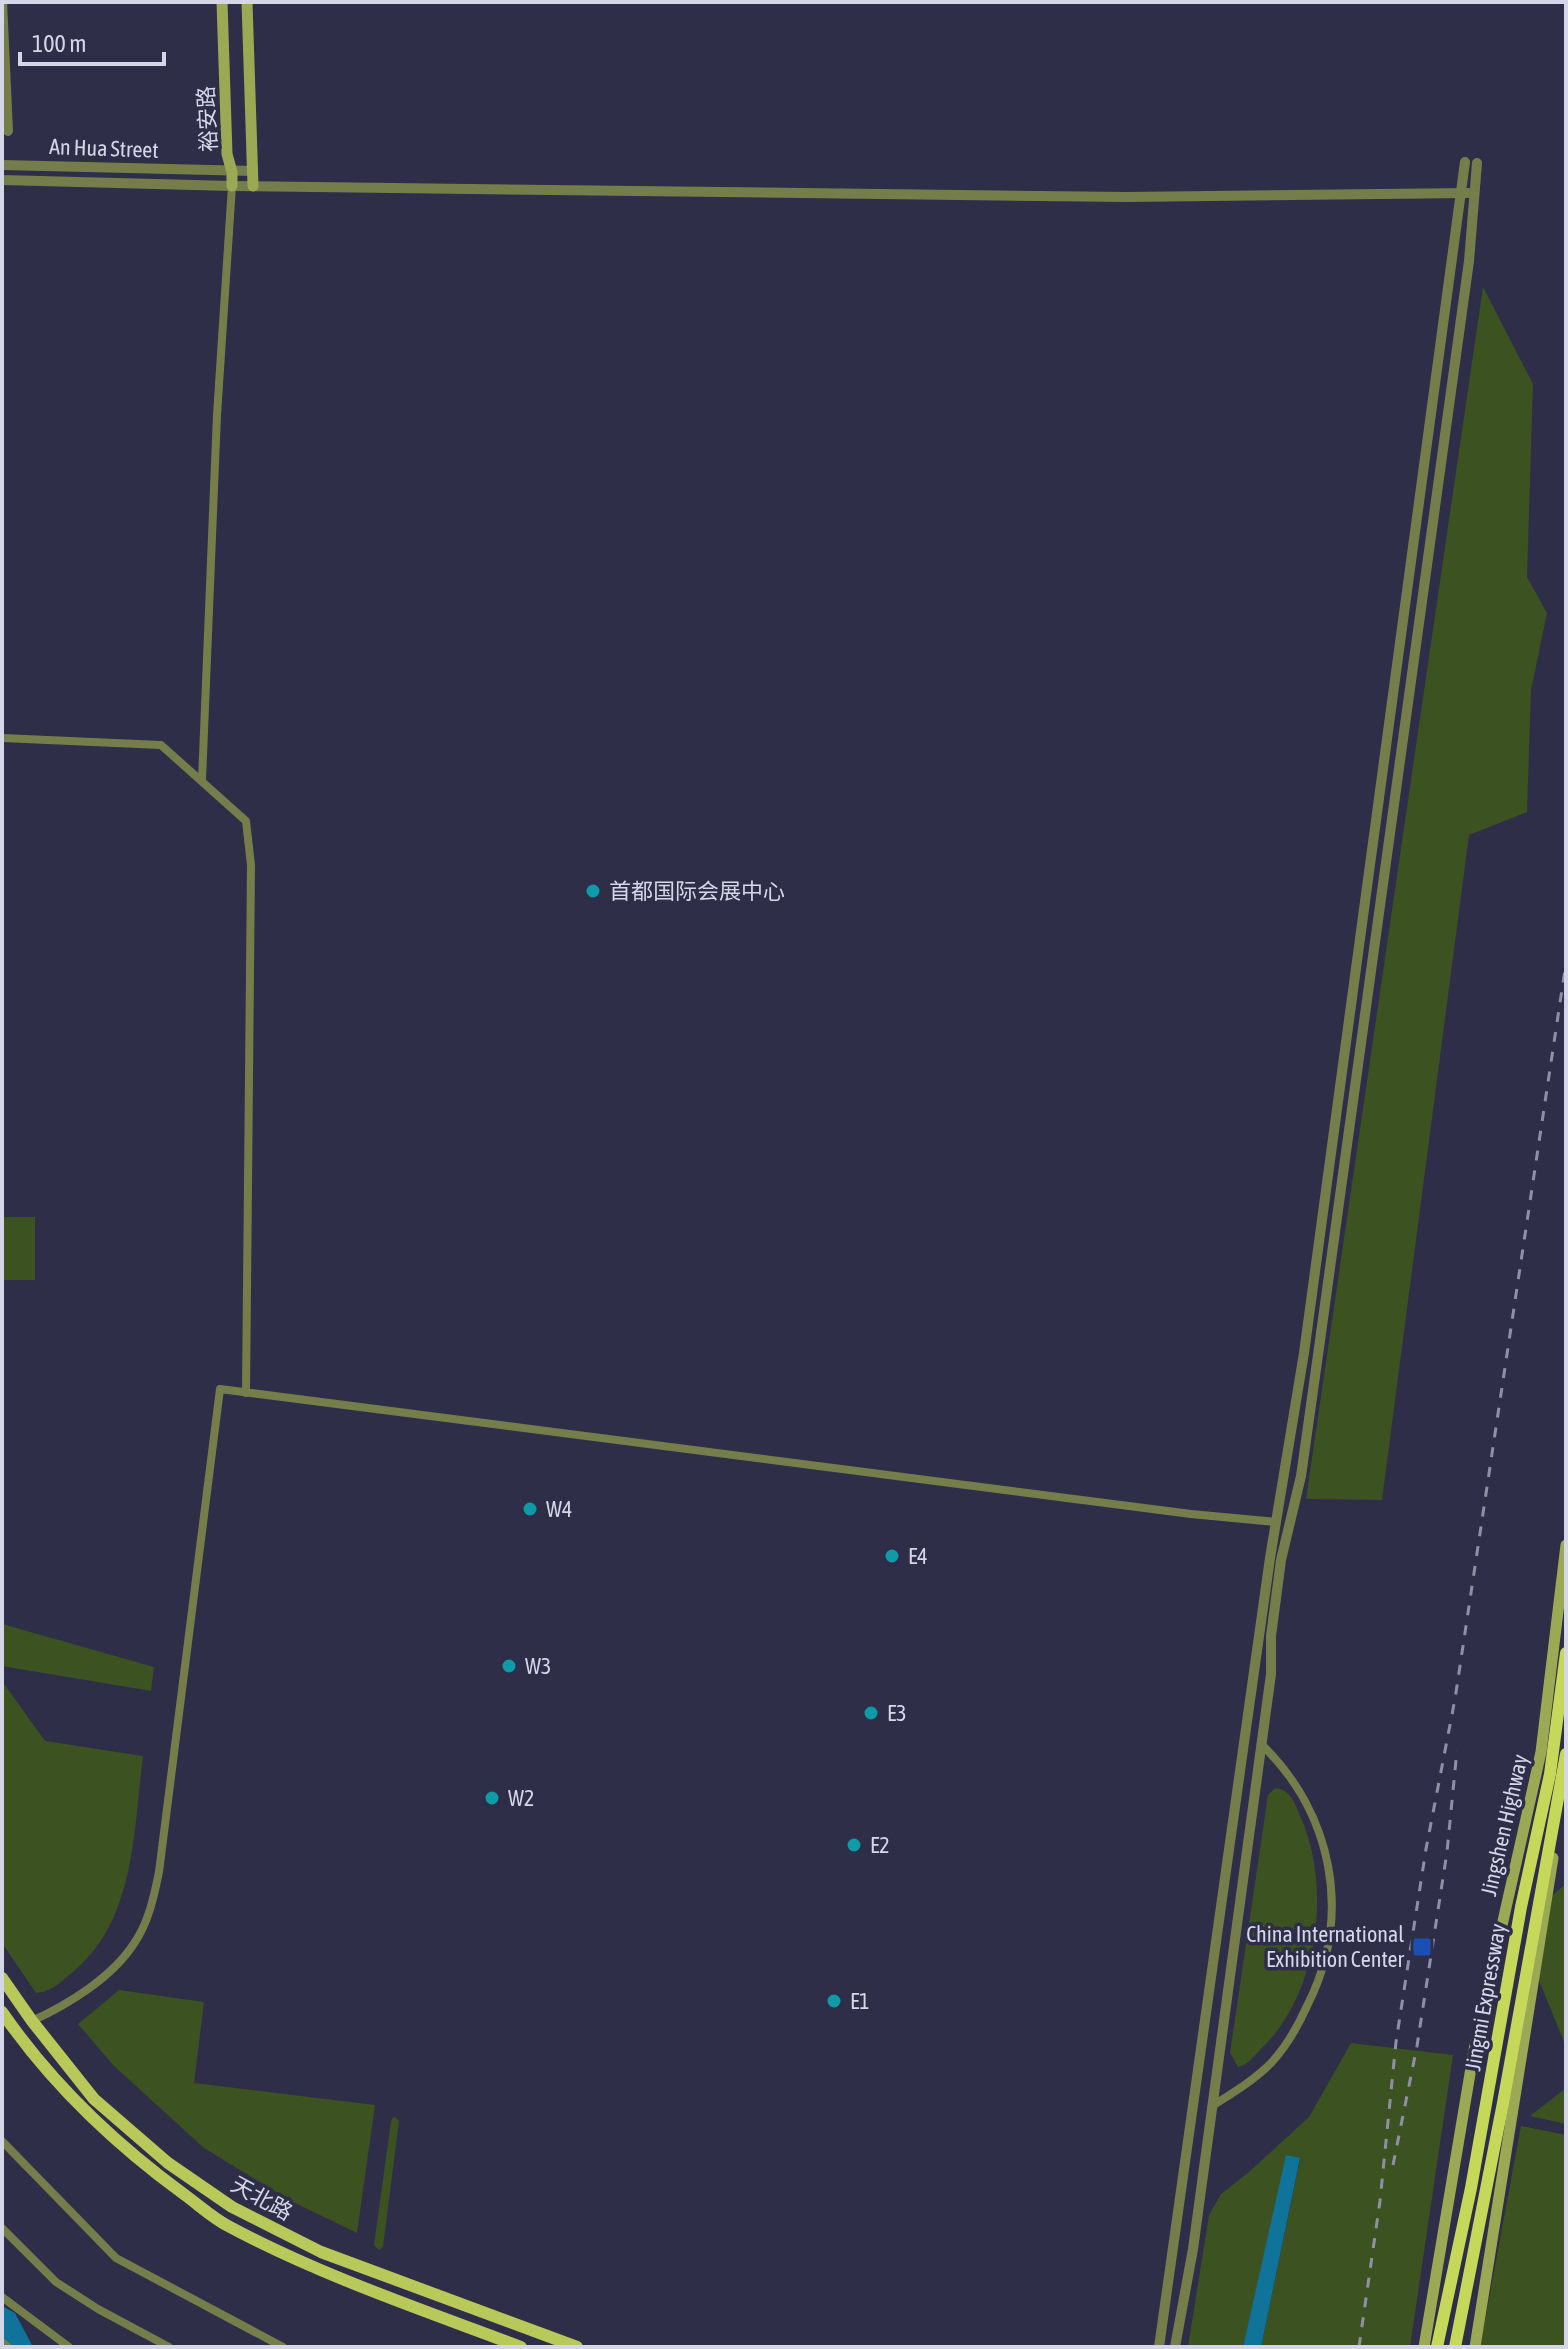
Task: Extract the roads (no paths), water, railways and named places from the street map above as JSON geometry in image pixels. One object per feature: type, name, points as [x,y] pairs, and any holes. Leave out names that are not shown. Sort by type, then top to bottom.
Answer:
[{"type":"highway","name":"Jingmi Expressway","points":[[1437,2347],[1471,2188],[1521,1907],[1550,1774],[1566,1653]]},
{"type":"highway","name":"Jingmi Expressway","points":[[1455,2347],[1566,1754]]},
{"type":"main road","name":"裕安路","points":[[222,2],[227,154],[232,186]]},
{"type":"main road","name":"裕安路","points":[[247,2],[253,186]]},
{"type":"main road","name":"Jingshen Highway","points":[[1424,2347],[1474,2050],[1541,1752],[1566,1545]]},
{"type":"main road","points":[[1475,2347],[1566,1780]]},
{"type":"main road","name":"天北路","points":[[2,1978],[94,2099],[168,2163],[232,2207],[321,2252],[577,2347]]},
{"type":"main road","name":"天北路","points":[[2,2012],[85,2112],[163,2179],[227,2225],[316,2269],[521,2347]]},
{"type":"street","points":[[2,2],[8,131]]},
{"type":"street","points":[[1159,2347],[1276,1522],[1304,1353],[1465,162]]},
{"type":"street","points":[[1175,2347],[1193,2249],[1271,1674],[1271,1636],[1281,1560],[1301,1476],[1314,1386],[1436,500],[1477,163]]},
{"type":"street","name":"An Hua Street","points":[[2,165],[253,171]]},
{"type":"street","name":"An Hua Street","points":[[2,180],[232,186],[1126,197],[1475,194]]},
{"type":"street","points":[[202,780],[217,431],[232,186]]},
{"type":"street","points":[[2,738],[161,745],[246,821],[251,865],[246,1393]]},
{"type":"street","points":[[32,2021],[59,2007],[117,1965],[136,1942],[151,1908],[159,1872],[220,1389],[1191,1514],[1276,1522]]},
{"type":"street","points":[[1212,2106],[1242,2087],[1271,2062],[1297,2027],[1325,1965],[1332,1930],[1330,1879],[1319,1829],[1285,1767],[1261,1744]]},
{"type":"street","points":[[4,2146],[116,2258],[283,2347]]},
{"type":"street","points":[[2,2228],[56,2282],[98,2309],[169,2347]]},
{"type":"street","points":[[2,2297],[69,2347]]},
{"type":"street","points":[[2,2342],[8,2347]]},
{"type":"water","points":[[1286,2155],[1300,2158],[1261,2347],[1243,2347]]},
{"type":"water","points":[[2,2306],[15,2313],[33,2347],[6,2345],[2,2337]]},
{"type":"railway","points":[[1359,2347],[1380,2201],[1396,2042],[1426,1849],[1455,1699],[1566,963]]},
{"type":"railway","points":[[1393,2165],[1417,2046],[1447,1852],[1457,1750]]},
{"type":"place","name":"首都国际会展中心","points":[[593,891]]},
{"type":"place","name":"W4","points":[[530,1509]]},
{"type":"place","name":"E4","points":[[892,1556]]},
{"type":"place","name":"W3","points":[[509,1666]]},
{"type":"place","name":"E3","points":[[871,1713]]},
{"type":"place","name":"W2","points":[[492,1798]]},
{"type":"place","name":"E2","points":[[854,1845]]},
{"type":"place","name":"China International Exhibition Center","points":[[1422,1947]]},
{"type":"place","name":"E1","points":[[834,2001]]}]
